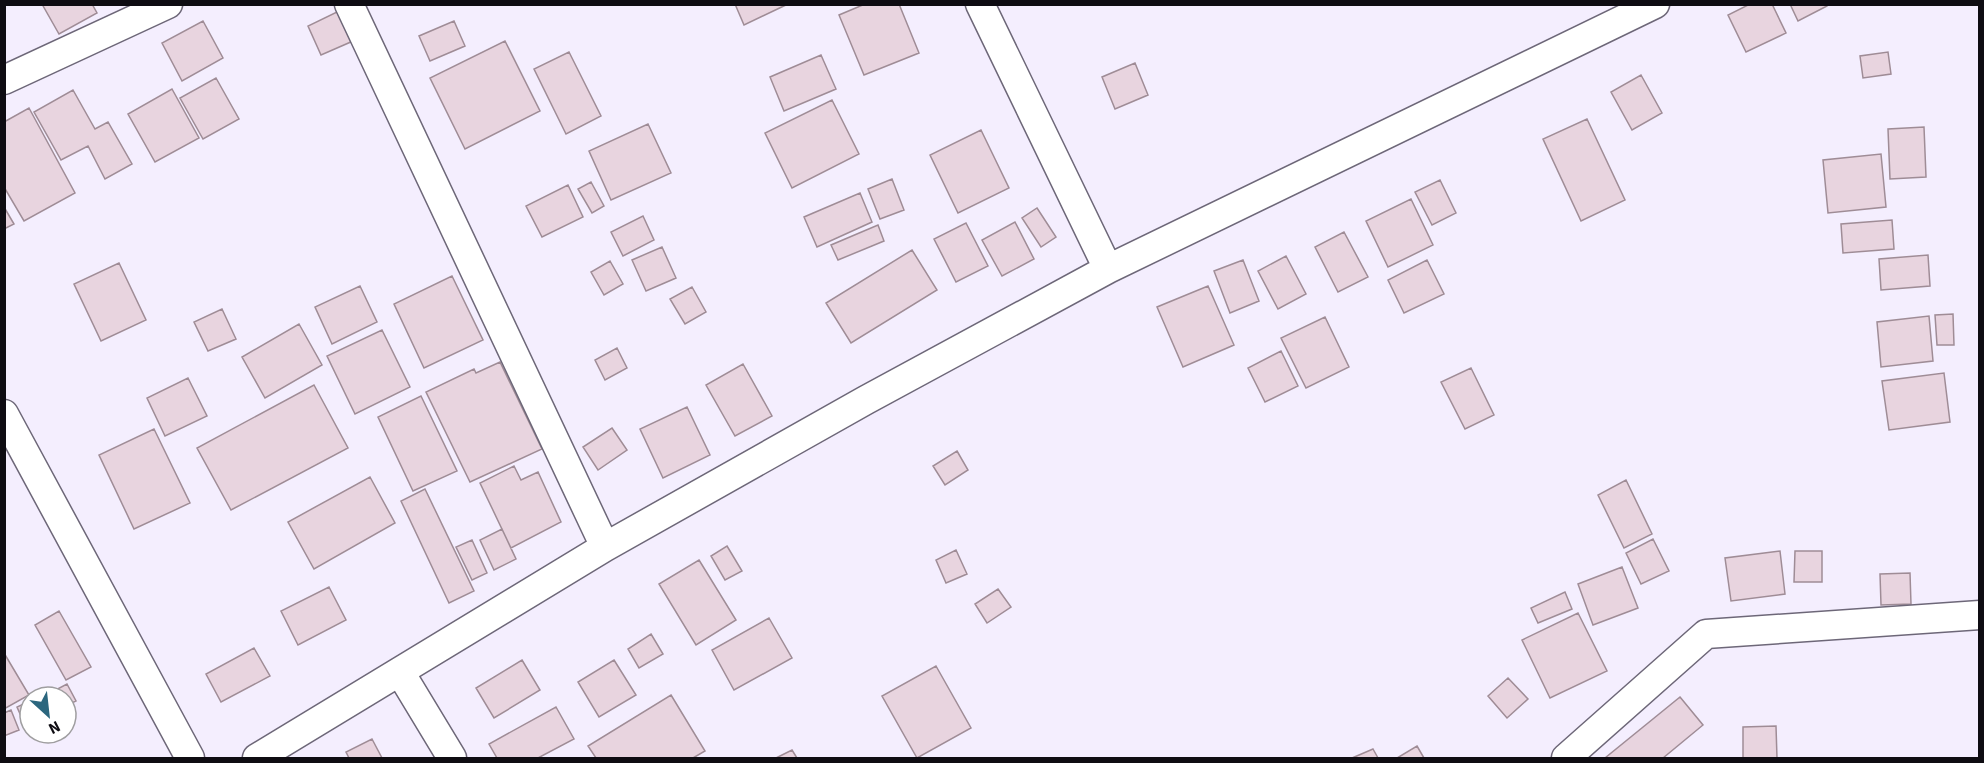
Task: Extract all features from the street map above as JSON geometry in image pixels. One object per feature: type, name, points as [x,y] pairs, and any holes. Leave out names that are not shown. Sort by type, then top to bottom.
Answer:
[{"type":"street","points":[[4,80],[168,4]]},
{"type":"street","points":[[349,4],[605,547]]},
{"type":"street","points":[[980,4],[1108,269]]},
{"type":"street","points":[[257,759],[605,547],[866,400],[1108,269],[1655,4]]},
{"type":"street","points":[[4,414],[190,759]]},
{"type":"street","points":[[1566,759],[1706,634],[1980,615]]},
{"type":"street","points":[[400,672],[452,759]]},
{"type":"building","points":[[42,4],[92,4],[97,13],[59,34]]},
{"type":"building","points":[[735,4],[788,4],[744,25]]},
{"type":"building","points":[[865,4],[899,4],[919,53],[864,75],[839,15]]},
{"type":"building","points":[[1750,4],[1772,4],[1786,33],[1746,52],[1728,15]]},
{"type":"building","points":[[1790,4],[1827,4],[1827,6],[1798,21]]},
{"type":"building","points":[[339,11],[353,41],[321,55],[308,26]]},
{"type":"building","points":[[203,21],[223,58],[182,81],[162,43]]},
{"type":"building","points":[[454,21],[465,46],[430,61],[419,36]]},
{"type":"building","points":[[505,41],[540,111],[465,149],[430,78]]},
{"type":"building","points":[[569,52],[601,116],[566,134],[534,69]]},
{"type":"building","points":[[1888,52],[1891,74],[1863,78],[1860,56]]},
{"type":"building","points":[[821,55],[836,89],[784,111],[770,77]]},
{"type":"building","points":[[1135,63],[1148,95],[1115,109],[1102,77]]},
{"type":"building","points":[[1641,75],[1662,113],[1632,130],[1611,92]]},
{"type":"building","points":[[216,78],[239,119],[203,139],[180,98]]},
{"type":"building","points":[[172,89],[199,138],[155,162],[128,114]]},
{"type":"building","points":[[73,90],[95,129],[108,122],[132,164],[105,179],[88,146],[61,160],[34,112]]},
{"type":"building","points":[[832,100],[859,154],[792,188],[765,133]]},
{"type":"building","points":[[29,108],[75,193],[24,221],[4,187],[4,122]]},
{"type":"building","points":[[1587,119],[1625,200],[1581,221],[1543,139]]},
{"type":"building","points":[[648,124],[671,173],[611,200],[589,151]]},
{"type":"building","points":[[1924,127],[1926,177],[1890,179],[1888,129]]},
{"type":"building","points":[[981,130],[1009,188],[958,213],[930,155]]},
{"type":"building","points":[[1881,154],[1886,207],[1828,213],[1823,160]]},
{"type":"building","points":[[892,179],[904,210],[880,219],[868,189]]},
{"type":"building","points":[[1440,180],[1456,213],[1432,225],[1415,192]]},
{"type":"building","points":[[591,182],[604,206],[592,213],[578,189]]},
{"type":"building","points":[[568,185],[583,217],[542,237],[526,206]]},
{"type":"building","points":[[860,193],[872,222],[817,247],[804,217]]},
{"type":"building","points":[[1411,199],[1433,245],[1388,267],[1366,221]]},
{"type":"building","points":[[4,207],[14,224],[4,229]]},
{"type":"building","points":[[1037,208],[1056,237],[1041,247],[1022,218]]},
{"type":"building","points":[[643,216],[654,240],[623,256],[611,232]]},
{"type":"building","points":[[1892,220],[1894,249],[1843,253],[1841,224]]},
{"type":"building","points":[[1015,222],[1034,259],[1002,276],[982,240]]},
{"type":"building","points":[[966,223],[988,266],[956,282],[934,239]]},
{"type":"building","points":[[878,225],[884,241],[838,260],[831,245]]},
{"type":"building","points":[[1344,232],[1368,277],[1338,292],[1315,247]]},
{"type":"building","points":[[662,247],[676,278],[646,291],[632,260]]},
{"type":"building","points":[[912,250],[937,290],[851,343],[826,303]]},
{"type":"building","points":[[1928,255],[1930,286],[1881,290],[1879,259]]},
{"type":"building","points":[[1286,256],[1306,294],[1278,309],[1258,271]]},
{"type":"building","points":[[1243,260],[1259,301],[1230,313],[1214,271]]},
{"type":"building","points":[[1427,260],[1444,294],[1404,313],[1388,280]]},
{"type":"building","points":[[610,261],[623,284],[604,295],[591,272]]},
{"type":"building","points":[[119,263],[146,320],[101,341],[74,284]]},
{"type":"building","points":[[452,276],[483,340],[424,368],[394,304]]},
{"type":"building","points":[[360,286],[377,322],[332,344],[315,307]]},
{"type":"building","points":[[1208,286],[1234,345],[1183,367],[1157,307]]},
{"type":"building","points":[[692,287],[706,312],[685,324],[670,299]]},
{"type":"building","points":[[222,309],[236,339],[208,351],[194,322]]},
{"type":"building","points":[[1953,314],[1954,345],[1937,345],[1935,315]]},
{"type":"building","points":[[1929,316],[1933,361],[1881,367],[1877,322]]},
{"type":"building","points":[[1325,317],[1349,367],[1306,388],[1281,338]]},
{"type":"building","points":[[299,324],[322,365],[265,398],[242,357]]},
{"type":"building","points":[[382,330],[410,387],[355,414],[327,356]]},
{"type":"building","points":[[617,348],[627,368],[605,380],[595,360]]},
{"type":"building","points":[[1281,351],[1298,386],[1265,402],[1248,368]]},
{"type":"building","points":[[500,362],[542,449],[470,482],[426,392],[474,369],[476,373]]},
{"type":"building","points":[[743,364],[772,416],[735,436],[706,385]]},
{"type":"building","points":[[1471,368],[1494,415],[1465,429],[1441,382]]},
{"type":"building","points":[[1944,373],[1950,422],[1889,430],[1882,381]]},
{"type":"building","points":[[188,378],[207,416],[165,436],[147,398]]},
{"type":"building","points":[[314,385],[348,448],[231,510],[197,448]]},
{"type":"building","points":[[421,396],[457,471],[413,491],[378,417]]},
{"type":"building","points":[[687,407],[710,455],[663,478],[640,429]]},
{"type":"building","points":[[612,428],[627,450],[598,470],[583,447]]},
{"type":"building","points":[[154,429],[190,503],[134,529],[99,455]]},
{"type":"building","points":[[957,451],[968,470],[945,485],[933,466]]},
{"type":"building","points":[[514,466],[521,480],[538,472],[561,522],[511,548],[480,483]]},
{"type":"building","points":[[370,477],[395,523],[314,569],[288,522]]},
{"type":"building","points":[[1626,480],[1652,534],[1624,548],[1598,495]]},
{"type":"building","points":[[425,489],[474,591],[449,603],[401,501]]},
{"type":"building","points":[[502,529],[516,559],[494,570],[480,540]]},
{"type":"building","points":[[1653,539],[1669,571],[1641,584],[1626,553]]},
{"type":"building","points":[[472,540],[487,573],[472,580],[456,547]]},
{"type":"building","points":[[727,546],[742,571],[725,580],[711,556]]},
{"type":"building","points":[[956,550],[967,574],[946,583],[936,560]]},
{"type":"building","points":[[1780,551],[1785,594],[1731,601],[1725,558]]},
{"type":"building","points":[[1795,551],[1822,551],[1822,582],[1794,582]]},
{"type":"building","points":[[699,560],[736,620],[696,645],[659,584]]},
{"type":"building","points":[[1622,567],[1638,608],[1593,625],[1578,584]]},
{"type":"building","points":[[1910,573],[1911,604],[1881,605],[1880,574]]},
{"type":"building","points":[[329,587],[346,620],[298,645],[281,611]]},
{"type":"building","points":[[998,589],[1011,607],[987,623],[975,604]]},
{"type":"building","points":[[1565,592],[1572,609],[1538,623],[1531,608]]},
{"type":"building","points":[[59,611],[91,667],[66,680],[35,625]]},
{"type":"building","points":[[1578,613],[1607,671],[1550,698],[1522,640]]},
{"type":"building","points":[[769,618],[792,658],[734,690],[712,650]]},
{"type":"building","points":[[651,634],[663,654],[639,668],[628,649]]},
{"type":"building","points":[[254,648],[270,676],[221,702],[206,674]]},
{"type":"building","points":[[4,653],[23,685],[18,685],[18,701],[4,709]]},
{"type":"building","points":[[522,660],[540,690],[494,718],[476,688]]},
{"type":"building","points":[[614,660],[636,695],[599,717],[578,682]]},
{"type":"building","points":[[936,666],[971,728],[917,758],[882,696]]},
{"type":"building","points":[[1508,678],[1528,699],[1507,718],[1488,696]]},
{"type":"building","points":[[671,695],[705,751],[693,758],[596,758],[588,746]]},
{"type":"building","points":[[1680,697],[1703,725],[1663,758],[1605,758]]},
{"type":"building","points":[[556,707],[574,739],[538,758],[497,758],[489,744]]},
{"type":"building","points":[[11,710],[18,730],[4,736],[4,713]]},
{"type":"building","points":[[1776,726],[1777,758],[1743,758],[1743,727]]},
{"type":"building","points":[[372,739],[382,758],[349,758],[346,752]]},
{"type":"building","points":[[1417,746],[1424,758],[1397,758]]},
{"type":"building","points":[[1373,749],[1378,758],[1352,758]]},
{"type":"building","points":[[792,750],[797,758],[776,758]]}]
